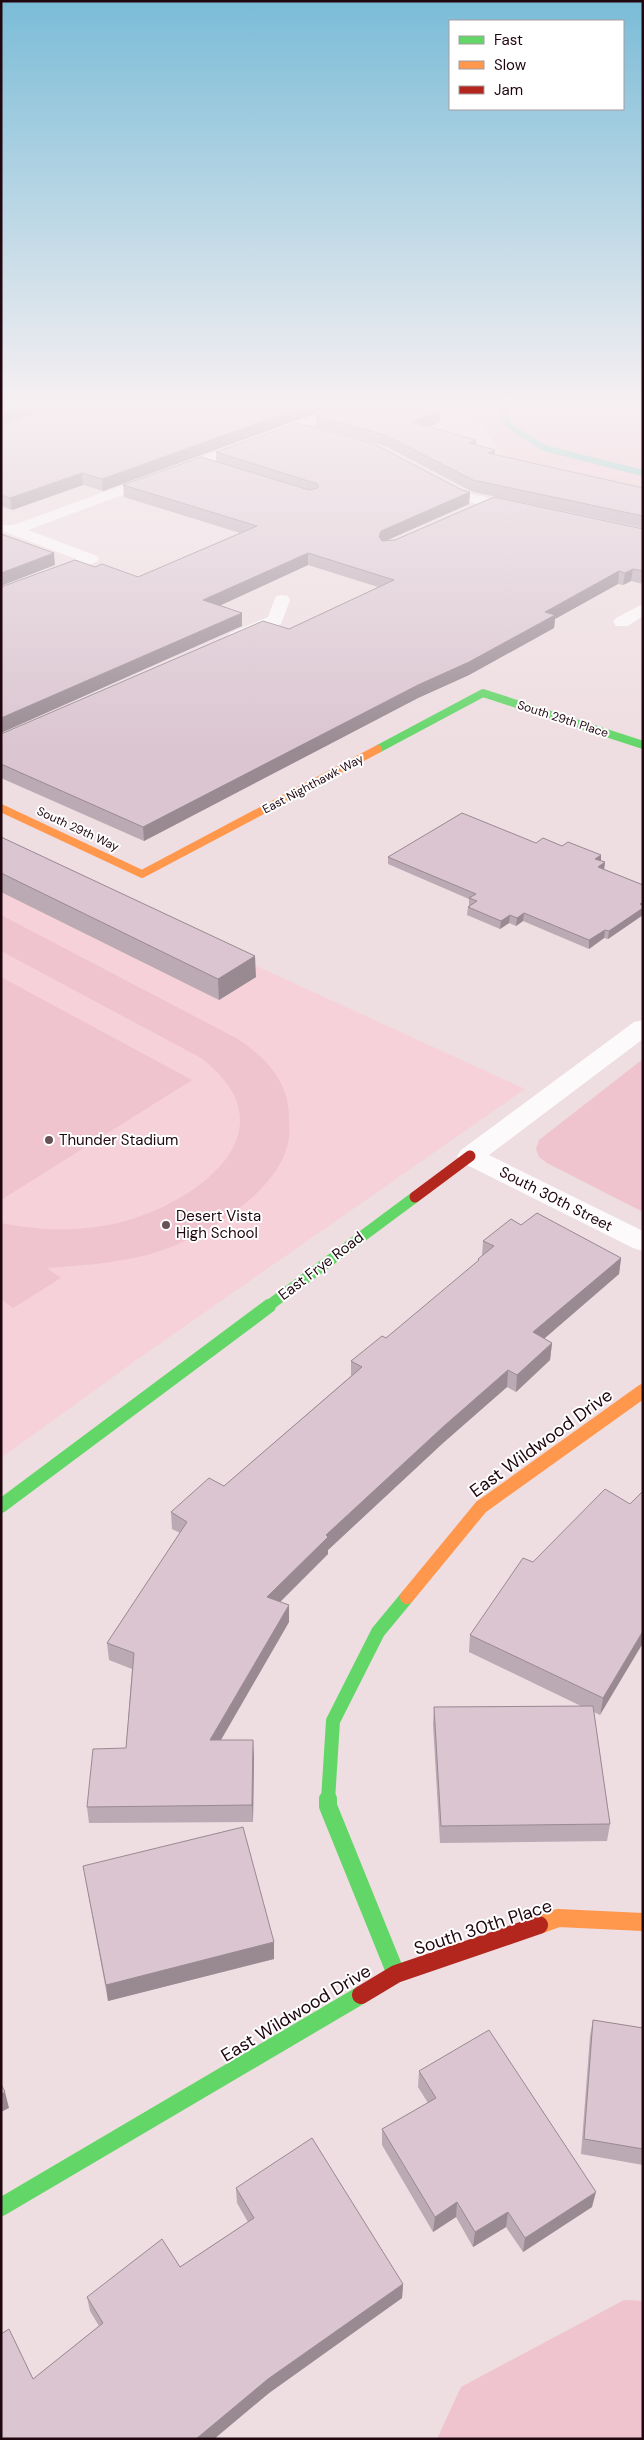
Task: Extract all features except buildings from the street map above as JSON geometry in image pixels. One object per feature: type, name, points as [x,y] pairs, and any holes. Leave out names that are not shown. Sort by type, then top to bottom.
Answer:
[{"type":"street","points":[[8,528],[29,521]]},
{"type":"street","points":[[1,594],[91,559],[8,528]]},
{"type":"street","points":[[220,645],[275,620],[282,600]]},
{"type":"street","points":[[622,622],[643,609]]},
{"type":"street","name":"South 29th Place","points":[[483,693],[643,745]]},
{"type":"street","name":"East Nighthawk Way","points":[[142,874],[483,693]]},
{"type":"street","name":"South 29th Way","points":[[1,808],[142,874]]},
{"type":"street","name":"East Frye Road","points":[[1,1506],[643,1027]]},
{"type":"street","name":"South 30th Street","points":[[470,1156],[643,1242]]},
{"type":"street","name":"East Wildwood Drive","points":[[1,2207],[396,1974],[328,1806],[333,1721],[378,1632],[481,1507],[643,1391]]},
{"type":"street","name":"South 30th Place","points":[[396,1974],[558,1918],[643,1922]]},
{"type":"shaded area","name":"Desert Vista High School","points":[[1,847],[525,1089],[135,1361],[1,1458]]},
{"type":"shaded area","points":[[1,915],[243,1042],[258,1054],[281,1082],[288,1106],[289,1128],[289,1138],[283,1157],[273,1175],[240,1208],[221,1221],[181,1243],[149,1254],[105,1263],[47,1268],[61,1278],[13,1308],[1,1299],[1,1223],[45,1229],[89,1228],[118,1223],[148,1213],[177,1199],[203,1182],[224,1161],[237,1137],[239,1112],[228,1085],[201,1058],[1,951]]},
{"type":"shaded area","name":"Thunder Stadium","points":[[1,977],[192,1080],[1,1200]]},
{"type":"shaded area","points":[[643,1059],[643,1212],[547,1163],[539,1157],[536,1149],[539,1140]]},
{"type":"shaded area","points":[[624,2300],[643,2301],[643,2439],[437,2439],[461,2387]]},
{"type":"traffic: fast","points":[[378,749],[483,693],[643,745]]},
{"type":"traffic: fast","points":[[1,1506],[415,1197]]},
{"type":"traffic: fast","points":[[396,1974],[328,1806],[333,1721],[378,1632],[407,1597]]},
{"type":"traffic: fast","points":[[1,2207],[361,1995]]},
{"type":"traffic: slow","points":[[1,808],[142,874],[378,749]]},
{"type":"traffic: slow","points":[[407,1597],[481,1507],[643,1391]]},
{"type":"traffic: slow","points":[[539,1925],[558,1918],[643,1922]]},
{"type":"traffic: jam","points":[[415,1197],[470,1156]]},
{"type":"traffic: jam","points":[[361,1995],[396,1974],[539,1925]]},
{"type":"place","name":"Thunder Stadium","points":[[49,1140]]},
{"type":"place","name":"Desert Vista High School","points":[[166,1225]]}]
